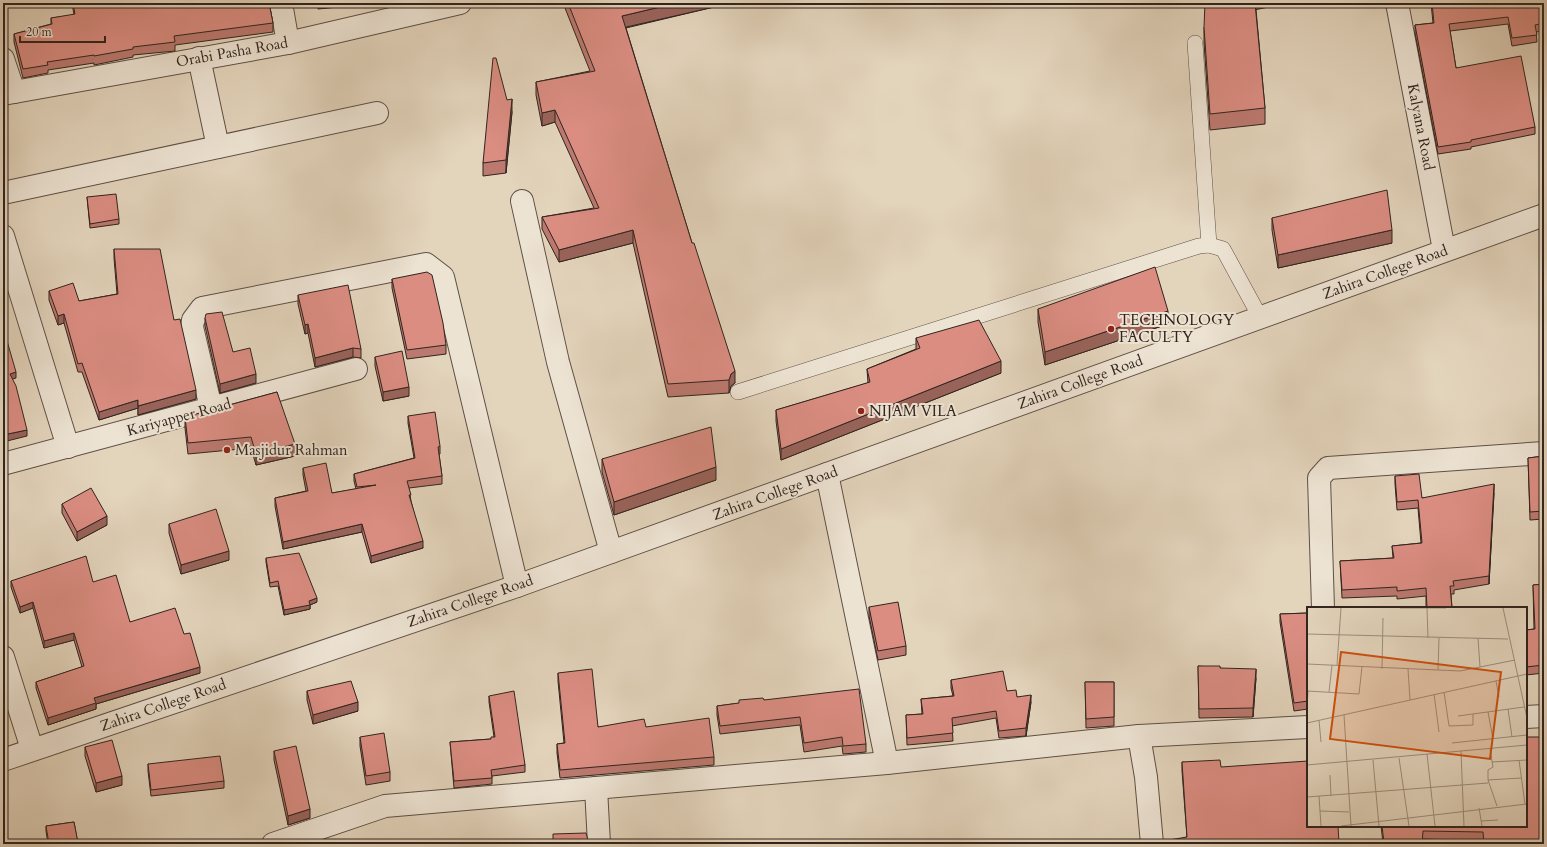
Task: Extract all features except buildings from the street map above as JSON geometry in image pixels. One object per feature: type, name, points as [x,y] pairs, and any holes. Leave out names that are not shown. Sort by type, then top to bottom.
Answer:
[{"type":"street","points":[[281,3],[288,43]]},
{"type":"street","name":"Orabi Pasha Road","points":[[8,93],[288,43],[460,3]]},
{"type":"street","name":"Kalyana Road","points":[[1397,3],[1444,250]]},
{"type":"street","points":[[199,58],[218,147]]},
{"type":"street","points":[[3,59],[8,93]]},
{"type":"street","points":[[3,193],[377,113]]},
{"type":"street","points":[[522,201],[558,362],[611,552]]},
{"type":"street","name":"Zahira College Road","points":[[3,760],[517,586],[1544,215]]},
{"type":"street","points":[[3,236],[68,447]]},
{"type":"street","points":[[211,408],[192,327],[193,320],[202,308],[426,264],[443,277],[517,586]]},
{"type":"street","name":"Kariyapper Road","points":[[3,464],[356,369]]},
{"type":"street","points":[[1323,607],[1319,478],[1328,468],[1544,453]]},
{"type":"street","points":[[827,474],[887,763]]},
{"type":"street","points":[[3,657],[32,749]]},
{"type":"street","points":[[1527,717],[1544,716]]},
{"type":"street","points":[[273,844],[385,806],[887,763],[1139,736],[1307,727]]},
{"type":"street","points":[[1139,736],[1146,777],[1152,844]]},
{"type":"street","points":[[596,788],[599,844]]},
{"type":"lane","points":[[1195,43],[1209,245]]},
{"type":"lane","points":[[738,392],[1199,246],[1209,245],[1223,249],[1260,317]]},
{"type":"place","name":"TECHNOLOGY FACULTY","points":[[1111,329]]},
{"type":"place","name":"NIJAM VILA","points":[[861,411]]},
{"type":"place","name":"Masjidur Rahman","points":[[227,450]]}]
